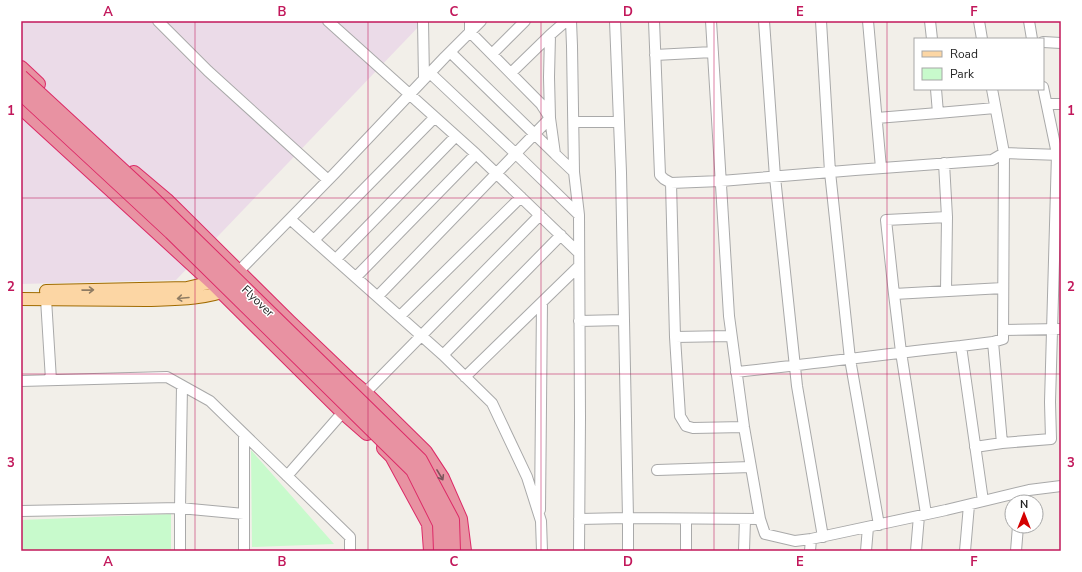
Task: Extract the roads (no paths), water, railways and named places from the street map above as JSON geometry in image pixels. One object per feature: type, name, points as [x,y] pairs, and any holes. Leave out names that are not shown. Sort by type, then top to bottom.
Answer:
[{"type":"highway","points":[[21,68],[109,152],[166,200],[243,277],[425,452],[442,478],[460,519],[464,551]]},
{"type":"highway","name":"Flyover","points":[[21,77],[151,197],[420,460],[452,520],[453,551]]},
{"type":"highway","name":"Flyover","points":[[21,93],[171,232],[413,470],[440,524],[441,551]]},
{"type":"highway","points":[[21,107],[217,287],[343,412],[392,456],[429,524],[431,551]]},
{"type":"main road","points":[[21,292],[217,287],[243,277]]},
{"type":"main road","points":[[21,299],[181,299],[208,296],[217,287]]},
{"type":"street","points":[[158,21],[208,71],[328,180]]},
{"type":"street","points":[[328,21],[476,154],[579,253]]},
{"type":"street","points":[[423,21],[427,76],[516,153],[579,215]]},
{"type":"street","points":[[470,21],[470,32],[541,104],[550,118]]},
{"type":"street","points":[[243,277],[290,219],[481,21]]},
{"type":"street","points":[[492,54],[525,21]]},
{"type":"street","points":[[511,73],[566,21]]},
{"type":"street","points":[[571,21],[574,172],[579,215],[579,551]]},
{"type":"street","points":[[615,21],[622,226],[628,551]]},
{"type":"street","points":[[654,21],[660,175],[671,183],[720,181],[992,160],[1004,153],[1059,154]]},
{"type":"street","points":[[711,21],[728,316],[744,427],[760,519],[765,534],[795,541],[811,539],[983,501],[1004,499]]},
{"type":"street","points":[[764,21],[775,177],[797,386],[823,537]]},
{"type":"street","points":[[821,21],[830,172],[850,359],[879,525]]},
{"type":"street","points":[[868,21],[881,168]]},
{"type":"street","points":[[930,21],[932,38]]},
{"type":"street","points":[[979,21],[982,38]]},
{"type":"street","points":[[1029,21],[1032,38]]},
{"type":"street","points":[[550,35],[550,118],[555,154]]},
{"type":"street","points":[[1044,42],[1061,43]]},
{"type":"street","points":[[450,52],[534,135],[574,172]]},
{"type":"street","points":[[655,55],[713,52]]},
{"type":"street","points":[[936,90],[938,113]]},
{"type":"street","points":[[736,372],[961,346],[993,342],[1003,339],[1004,153],[992,90]]},
{"type":"street","points":[[975,447],[1002,443],[1056,439],[1050,402],[1057,329],[1059,154],[1044,90]]},
{"type":"street","points":[[1047,104],[1061,104]]},
{"type":"street","points":[[877,118],[995,108]]},
{"type":"street","points":[[314,240],[435,117]]},
{"type":"street","points":[[378,296],[550,118]]},
{"type":"street","points":[[574,122],[619,122]]},
{"type":"street","points":[[336,259],[456,136]]},
{"type":"street","points":[[356,277],[476,154]]},
{"type":"street","points":[[944,163],[947,217],[946,292]]},
{"type":"street","points":[[671,183],[675,337],[680,416],[686,426],[693,428],[744,427]]},
{"type":"street","points":[[400,316],[521,197]]},
{"type":"street","points":[[365,393],[540,215]]},
{"type":"street","points":[[916,551],[923,515],[894,294],[886,220],[947,217]]},
{"type":"street","points":[[290,219],[422,335],[492,403],[526,477],[540,518],[542,551]]},
{"type":"street","points":[[443,355],[561,235]]},
{"type":"street","points":[[465,377],[579,266]]},
{"type":"street","points":[[894,294],[1003,288]]},
{"type":"street","points":[[46,299],[51,380]]},
{"type":"street","points":[[540,518],[542,302]]},
{"type":"street","points":[[579,321],[624,320]]},
{"type":"street","points":[[1003,330],[1057,329]]},
{"type":"street","points":[[675,337],[731,336]]},
{"type":"street","points":[[993,342],[1002,443]]},
{"type":"street","points":[[961,346],[983,501]]},
{"type":"street","points":[[21,381],[167,377],[210,401],[350,537],[350,551]]},
{"type":"street","points":[[180,551],[182,386]]},
{"type":"street","points":[[287,476],[343,412]]},
{"type":"street","points":[[244,434],[244,551]]},
{"type":"street","points":[[657,470],[751,467]]},
{"type":"street","points":[[1024,494],[1029,490],[1061,486]]},
{"type":"street","points":[[965,551],[969,505]]},
{"type":"street","points":[[21,511],[180,508],[244,514]]},
{"type":"street","points":[[578,519],[760,519]]},
{"type":"street","points":[[686,519],[686,551]]},
{"type":"street","points":[[744,551],[745,519]]},
{"type":"street","points":[[866,551],[868,527]]},
{"type":"street","points":[[1016,551],[1017,534]]},
{"type":"street","points":[[810,551],[811,539]]}]
